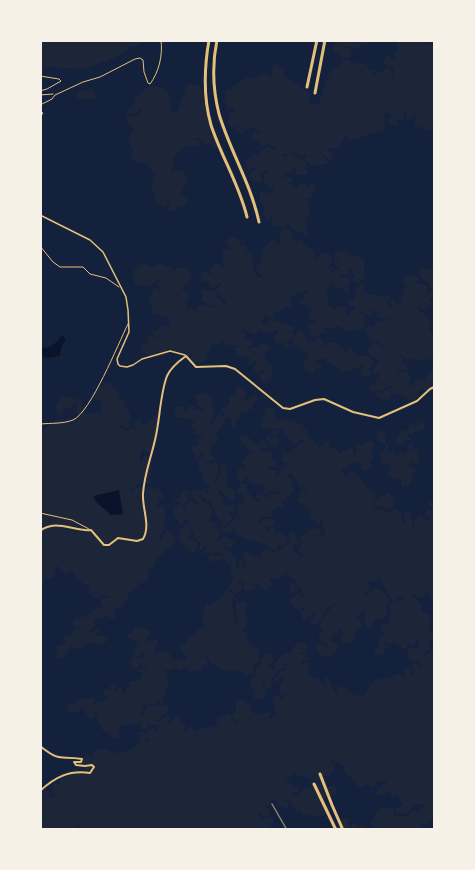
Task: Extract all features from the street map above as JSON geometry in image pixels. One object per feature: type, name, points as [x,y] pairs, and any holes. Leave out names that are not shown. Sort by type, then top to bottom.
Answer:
[{"type":"highway","points":[[209,40],[205,63],[206,101],[211,125],[237,184],[247,217]]},
{"type":"highway","points":[[217,40],[214,52],[214,86],[219,113],[249,186],[259,222]]},
{"type":"highway","points":[[307,87],[317,40]]},
{"type":"highway","points":[[315,93],[325,40]]},
{"type":"highway","points":[[40,531],[52,525],[82,531],[91,530],[104,545],[109,545],[118,538],[136,541],[143,539],[146,529],[144,484],[156,439],[166,379],[171,369],[186,356],[196,367],[226,366],[235,369],[280,406],[290,409],[324,399],[353,412],[379,418],[417,401],[435,387]]},
{"type":"highway","points":[[40,746],[58,758],[82,759],[81,762],[74,762],[74,765],[93,765],[94,767],[90,773],[78,772],[62,776],[40,792]]},
{"type":"highway","points":[[320,774],[343,830]]},
{"type":"highway","points":[[314,784],[336,830]]},
{"type":"street","points":[[40,95],[55,94],[100,77],[129,61],[140,58],[143,60],[145,77],[150,84],[160,64],[161,40]]},
{"type":"street","points":[[40,76],[62,81],[40,91]]},
{"type":"street","points":[[40,105],[52,99],[55,94]]},
{"type":"street","points":[[40,111],[43,113],[40,117]]},
{"type":"street","points":[[40,215],[90,240],[103,252],[126,297],[129,332],[117,359],[120,366],[127,367],[142,359],[170,351],[186,356]]},
{"type":"street","points":[[40,246],[60,267],[83,267],[90,274],[106,278],[121,287]]},
{"type":"street","points":[[40,424],[71,421],[83,412],[129,321]]},
{"type":"street","points":[[40,513],[72,520],[91,530]]},
{"type":"shaded area","points":[[41,40],[145,41],[114,58],[84,69],[46,67],[41,70]]},
{"type":"shaded area","points":[[334,41],[369,41],[355,49],[349,46],[352,52],[349,58],[343,58],[333,51]]},
{"type":"shaded area","points":[[396,41],[424,41],[425,45],[427,43],[429,45],[431,41],[434,43],[434,122],[431,129],[425,130],[422,126],[415,130],[414,122],[417,119],[413,115],[411,119],[406,118],[405,110],[403,120],[397,119],[396,121],[397,126],[390,125],[387,119],[390,119],[392,115],[386,111],[384,131],[377,132],[375,135],[369,132],[368,135],[351,140],[343,133],[344,138],[341,145],[332,150],[327,149],[333,153],[332,160],[321,155],[328,161],[327,164],[311,166],[305,159],[308,155],[306,153],[302,157],[292,151],[289,154],[283,154],[282,156],[285,157],[292,153],[298,156],[307,164],[304,168],[308,170],[307,175],[297,175],[295,166],[292,173],[287,173],[283,178],[292,177],[292,182],[288,184],[295,188],[300,183],[305,184],[308,188],[310,184],[316,185],[314,194],[309,199],[305,199],[308,202],[310,215],[304,224],[307,226],[307,234],[305,236],[300,231],[295,231],[287,223],[287,226],[275,227],[271,221],[273,214],[268,220],[264,216],[264,207],[260,199],[260,191],[265,191],[267,194],[275,189],[264,183],[264,176],[268,171],[262,171],[260,182],[253,182],[250,179],[250,173],[256,168],[248,171],[246,162],[254,154],[259,155],[267,146],[273,148],[274,151],[276,148],[267,143],[262,147],[258,139],[253,141],[251,138],[255,131],[262,132],[253,127],[246,129],[242,134],[234,132],[236,127],[232,128],[228,120],[231,119],[230,112],[235,110],[233,108],[229,110],[226,106],[224,97],[227,94],[223,92],[245,78],[256,79],[267,73],[272,77],[270,71],[273,65],[278,64],[285,70],[284,76],[309,92],[310,103],[318,105],[330,71],[339,67],[342,60],[350,60],[354,65],[364,63],[372,71],[374,69],[376,71],[373,77],[389,67],[394,77],[394,69],[383,63],[383,60],[387,55],[392,61],[396,58],[394,55],[398,49]]},
{"type":"shaded area","points":[[188,84],[199,85],[204,90],[214,129],[211,135],[218,136],[220,144],[218,148],[214,148],[210,143],[207,145],[196,138],[200,141],[199,146],[187,144],[172,158],[175,158],[175,161],[170,172],[172,173],[175,169],[183,170],[186,175],[187,184],[180,196],[187,198],[187,202],[182,207],[178,206],[174,211],[169,211],[165,209],[171,205],[171,202],[168,200],[169,204],[164,207],[155,199],[151,184],[154,182],[155,174],[144,161],[138,164],[131,159],[134,154],[129,138],[134,130],[127,121],[127,115],[133,117],[141,110],[140,108],[136,114],[131,115],[127,110],[136,103],[134,100],[146,89],[158,86],[169,91],[167,96],[170,97],[168,103],[170,111],[175,114]]},
{"type":"shaded area","points":[[92,89],[96,94],[94,99],[78,99],[76,93],[79,90]]},
{"type":"shaded area","points":[[288,228],[292,238],[297,241],[301,240],[306,247],[314,250],[316,260],[320,252],[333,258],[332,263],[326,268],[334,268],[331,271],[332,274],[339,269],[334,261],[340,259],[333,256],[337,250],[348,252],[347,255],[349,253],[355,257],[359,256],[364,261],[364,278],[360,283],[351,280],[355,276],[350,268],[347,275],[342,275],[340,278],[352,276],[349,279],[351,282],[348,286],[348,295],[342,291],[343,287],[339,289],[333,286],[335,285],[333,281],[326,290],[328,305],[334,310],[337,306],[343,306],[347,309],[345,313],[347,316],[351,313],[350,310],[356,309],[353,305],[350,307],[348,303],[350,299],[353,302],[355,300],[356,287],[361,284],[369,295],[384,297],[390,295],[392,297],[387,302],[390,307],[393,299],[397,306],[405,293],[404,290],[407,287],[403,281],[408,275],[417,278],[419,281],[416,283],[429,288],[428,293],[433,291],[434,301],[429,299],[432,303],[430,306],[427,306],[425,311],[417,308],[430,316],[429,330],[434,336],[434,355],[429,360],[421,361],[411,358],[407,360],[401,355],[400,357],[404,360],[401,363],[407,365],[407,370],[398,372],[399,374],[407,372],[410,375],[411,381],[407,384],[413,387],[415,379],[426,381],[426,376],[432,371],[432,366],[434,367],[434,387],[420,390],[415,400],[392,393],[388,401],[384,399],[382,402],[381,398],[374,394],[377,392],[381,394],[394,387],[389,386],[372,393],[370,391],[369,385],[376,384],[380,373],[375,375],[372,371],[379,362],[368,352],[368,348],[373,343],[382,348],[386,346],[377,340],[371,341],[371,338],[367,337],[366,329],[368,326],[372,328],[377,320],[379,322],[389,319],[378,318],[374,310],[371,315],[361,311],[359,313],[364,316],[365,326],[362,330],[354,328],[352,332],[348,330],[345,332],[338,326],[328,329],[324,327],[326,333],[312,337],[308,324],[317,322],[309,319],[311,310],[306,305],[301,305],[300,299],[305,298],[303,294],[310,294],[305,291],[290,298],[291,308],[286,306],[283,310],[275,312],[272,317],[268,318],[266,315],[261,323],[267,325],[270,319],[274,319],[276,322],[286,323],[289,327],[291,325],[295,329],[292,332],[294,335],[297,331],[302,331],[308,343],[312,340],[315,343],[319,338],[324,346],[330,341],[331,343],[338,342],[338,348],[343,349],[346,353],[351,347],[357,356],[369,356],[375,363],[369,370],[371,373],[369,376],[361,375],[362,365],[351,371],[341,372],[333,364],[326,362],[327,358],[315,360],[314,362],[321,366],[321,369],[316,368],[310,372],[303,368],[303,365],[311,351],[306,353],[296,344],[293,348],[292,337],[288,348],[282,345],[284,343],[282,341],[280,345],[274,341],[279,331],[277,329],[271,333],[258,329],[257,334],[244,329],[242,331],[246,333],[243,339],[247,338],[254,343],[248,347],[249,349],[256,346],[259,348],[261,344],[270,347],[263,355],[271,364],[273,375],[266,384],[261,381],[260,375],[266,371],[262,370],[259,374],[253,369],[257,361],[255,360],[250,366],[248,363],[251,360],[246,355],[241,357],[240,354],[236,355],[239,345],[227,345],[224,341],[216,345],[213,343],[208,349],[211,352],[206,353],[208,357],[204,363],[192,361],[190,358],[194,354],[192,353],[188,358],[185,352],[181,354],[168,349],[168,354],[152,358],[142,353],[142,343],[149,345],[147,339],[149,336],[155,339],[157,337],[152,333],[153,330],[171,326],[166,315],[152,313],[150,296],[155,287],[161,288],[157,285],[159,280],[144,287],[134,283],[133,272],[138,265],[144,264],[152,268],[160,262],[166,267],[169,265],[173,268],[173,272],[177,268],[185,268],[191,274],[191,280],[181,289],[189,293],[189,299],[184,301],[188,303],[185,308],[190,307],[194,312],[200,304],[214,308],[202,301],[202,291],[213,290],[217,294],[216,297],[225,304],[227,301],[216,289],[222,284],[213,288],[201,279],[201,276],[205,270],[211,275],[215,263],[220,264],[220,268],[223,268],[222,253],[225,249],[232,248],[227,245],[227,241],[236,237],[241,242],[239,246],[244,244],[247,247],[244,252],[252,255],[253,269],[256,276],[260,278],[262,275],[257,273],[256,266],[263,264],[260,259],[266,256],[262,250],[272,240],[277,240],[276,245],[278,246],[282,229]]},
{"type":"shaded area","points":[[433,266],[434,290],[432,290],[428,285],[429,282],[427,283],[420,276],[419,272],[423,268],[428,270]]},
{"type":"shaded area","points":[[62,335],[66,339],[60,356],[47,358],[41,356],[41,348],[53,345]]},
{"type":"shaded area","points":[[110,382],[110,385],[117,390],[116,393],[120,394],[119,400],[124,401],[124,406],[130,415],[130,426],[126,428],[118,425],[129,430],[132,427],[135,430],[134,423],[138,420],[143,425],[147,425],[149,420],[153,419],[152,415],[160,419],[158,431],[154,435],[157,438],[156,444],[150,452],[145,452],[143,449],[139,459],[141,463],[144,455],[149,458],[152,473],[148,477],[151,483],[141,480],[142,484],[129,490],[132,492],[136,488],[143,488],[139,501],[142,506],[141,501],[147,485],[154,489],[157,487],[165,498],[159,499],[160,502],[156,505],[165,507],[165,530],[161,530],[163,532],[159,541],[162,542],[163,535],[170,531],[174,535],[175,542],[157,559],[154,567],[149,569],[146,582],[141,584],[137,580],[139,585],[128,594],[122,607],[113,608],[116,617],[110,618],[106,614],[102,620],[98,617],[94,621],[95,626],[89,632],[92,633],[96,628],[100,632],[94,635],[108,639],[106,641],[97,645],[89,641],[84,647],[68,648],[63,658],[59,658],[56,647],[66,642],[62,641],[65,635],[70,637],[71,631],[81,628],[74,626],[73,620],[85,617],[96,607],[101,608],[103,606],[99,601],[109,597],[103,595],[96,599],[89,593],[89,582],[84,585],[72,572],[73,569],[65,573],[56,565],[54,567],[56,573],[52,578],[41,583],[41,430],[56,420],[68,419],[73,424],[72,420],[79,414],[75,403],[70,409],[66,407],[62,415],[56,413],[54,407],[59,404],[58,400],[62,397],[71,396],[76,400],[81,399],[84,412],[94,414],[98,412],[102,415],[102,400],[98,401],[94,394],[104,383]]},
{"type":"shaded area","points":[[238,386],[244,388],[243,390],[248,394],[244,399],[246,401],[254,395],[257,401],[252,404],[253,410],[249,409],[245,413],[240,413],[241,416],[235,422],[234,428],[231,425],[232,420],[228,417],[214,435],[218,436],[218,439],[212,447],[207,448],[211,449],[210,454],[214,456],[214,460],[206,461],[204,464],[215,462],[218,465],[215,483],[220,476],[220,466],[223,464],[227,468],[226,487],[228,489],[231,487],[235,492],[234,501],[228,500],[221,490],[218,494],[223,496],[224,504],[234,505],[234,511],[228,513],[233,518],[225,526],[219,520],[212,503],[199,495],[203,502],[210,504],[208,506],[212,508],[210,522],[217,524],[215,528],[221,533],[216,540],[227,537],[235,543],[230,549],[226,546],[224,548],[237,559],[235,561],[237,570],[240,564],[238,561],[242,558],[244,568],[248,565],[244,564],[245,552],[259,557],[265,549],[278,551],[289,543],[289,534],[292,532],[296,533],[295,538],[300,542],[298,546],[293,545],[293,552],[299,555],[298,559],[304,555],[298,551],[303,542],[300,539],[303,534],[310,529],[317,528],[322,531],[319,535],[321,537],[325,534],[325,529],[322,528],[323,521],[320,519],[321,523],[317,525],[317,520],[312,520],[309,515],[311,510],[296,501],[302,493],[300,489],[302,488],[304,492],[306,489],[299,486],[289,472],[287,477],[293,480],[293,483],[289,486],[294,487],[294,491],[290,493],[291,497],[287,497],[287,501],[281,501],[283,507],[271,512],[273,517],[264,516],[257,523],[259,524],[264,519],[272,519],[274,525],[268,527],[266,525],[265,531],[274,528],[276,530],[274,535],[279,531],[288,540],[286,544],[282,546],[278,544],[277,549],[274,550],[264,544],[239,536],[234,532],[234,526],[230,533],[224,533],[220,529],[221,526],[226,527],[237,517],[241,519],[237,508],[241,502],[245,501],[242,500],[244,494],[239,495],[236,491],[241,487],[240,483],[247,485],[247,492],[259,502],[255,496],[260,494],[267,500],[269,494],[281,492],[278,490],[265,495],[262,493],[265,487],[262,484],[252,485],[247,482],[246,477],[243,481],[236,481],[237,472],[240,468],[246,467],[242,463],[244,458],[250,452],[255,452],[245,447],[247,445],[244,445],[240,437],[247,435],[255,445],[264,439],[267,447],[260,451],[266,452],[265,455],[269,451],[273,453],[270,459],[274,460],[277,466],[272,468],[267,465],[266,467],[278,471],[275,475],[277,476],[285,465],[290,464],[286,464],[281,459],[282,453],[289,454],[293,448],[305,440],[294,443],[280,429],[276,437],[279,442],[271,446],[266,437],[269,436],[272,440],[274,436],[270,433],[277,429],[263,430],[261,428],[263,423],[261,420],[266,413],[264,409],[272,407],[276,412],[274,416],[277,420],[286,418],[289,422],[293,419],[297,425],[303,424],[302,429],[308,430],[306,434],[309,435],[309,440],[314,439],[314,442],[321,448],[327,442],[330,445],[329,448],[336,449],[340,455],[342,451],[351,448],[354,449],[355,454],[357,444],[363,446],[366,442],[374,443],[371,454],[373,459],[368,463],[374,465],[372,469],[366,471],[361,467],[362,464],[352,462],[341,470],[346,478],[349,473],[353,472],[361,478],[365,485],[377,494],[374,497],[376,500],[380,498],[380,494],[384,496],[388,492],[391,494],[395,506],[389,510],[375,505],[377,510],[380,508],[389,513],[396,508],[405,524],[403,513],[410,512],[414,526],[413,520],[420,515],[427,522],[431,517],[426,516],[427,508],[433,509],[428,504],[434,501],[434,602],[429,592],[422,598],[414,594],[412,596],[420,602],[422,612],[430,614],[429,629],[433,632],[434,639],[428,644],[430,648],[426,653],[422,653],[427,655],[434,648],[434,817],[418,829],[379,829],[372,826],[371,822],[375,813],[382,807],[393,806],[393,815],[398,818],[414,811],[419,812],[424,805],[415,804],[406,814],[396,815],[397,807],[400,808],[403,803],[399,795],[393,797],[386,791],[384,795],[376,793],[386,781],[382,783],[378,780],[373,788],[366,783],[364,787],[359,787],[346,774],[343,765],[331,759],[334,771],[329,776],[321,776],[319,781],[304,775],[302,778],[294,772],[286,781],[301,789],[297,793],[292,793],[297,796],[304,788],[313,789],[311,781],[319,784],[321,781],[328,787],[333,785],[337,788],[337,793],[328,795],[326,798],[321,797],[325,801],[325,806],[330,807],[330,811],[319,816],[308,813],[303,815],[300,810],[299,812],[294,809],[286,798],[288,807],[281,807],[275,800],[272,800],[264,807],[270,809],[270,815],[265,817],[258,813],[265,820],[268,817],[273,819],[274,823],[267,829],[175,829],[177,828],[175,826],[171,830],[85,830],[77,825],[76,829],[41,830],[41,791],[47,790],[53,799],[56,796],[52,787],[60,784],[61,774],[70,773],[76,769],[79,772],[84,771],[86,769],[80,770],[77,763],[88,754],[92,757],[93,752],[103,749],[114,754],[117,751],[125,753],[141,741],[139,732],[146,734],[145,739],[148,742],[150,740],[146,732],[149,729],[159,731],[156,724],[151,726],[148,724],[145,730],[139,728],[141,723],[136,726],[131,723],[121,726],[118,733],[120,738],[113,739],[108,732],[102,730],[95,712],[95,717],[90,719],[81,706],[79,712],[68,710],[69,704],[86,697],[96,699],[94,705],[98,701],[100,704],[104,699],[108,700],[103,692],[110,690],[109,686],[112,684],[116,685],[115,691],[121,687],[125,695],[126,688],[130,686],[129,683],[140,678],[142,673],[138,671],[140,668],[145,671],[146,668],[144,669],[141,663],[136,670],[130,667],[131,662],[134,656],[140,659],[146,654],[138,657],[134,653],[138,642],[129,639],[127,635],[134,631],[133,628],[142,627],[151,632],[147,637],[148,642],[156,638],[158,640],[154,648],[158,654],[165,650],[171,655],[171,659],[179,658],[184,661],[187,658],[181,650],[181,644],[185,644],[191,636],[205,626],[202,617],[207,603],[210,606],[219,600],[219,596],[223,596],[223,592],[227,589],[234,595],[231,609],[234,610],[235,623],[233,625],[235,626],[239,620],[236,617],[237,600],[246,604],[244,615],[247,616],[247,624],[242,631],[247,634],[247,641],[252,646],[259,647],[260,659],[253,667],[252,674],[246,676],[240,670],[234,672],[219,668],[205,655],[203,657],[206,658],[208,664],[202,664],[201,670],[191,672],[184,666],[183,670],[176,668],[164,671],[167,672],[166,680],[169,685],[164,690],[166,695],[162,697],[163,702],[160,703],[157,700],[155,704],[141,703],[144,706],[141,712],[143,715],[149,706],[158,704],[168,707],[168,712],[156,721],[159,722],[169,716],[171,717],[169,723],[174,717],[178,717],[186,726],[184,731],[189,727],[196,732],[204,726],[207,730],[210,727],[218,727],[216,720],[220,716],[229,714],[238,723],[232,714],[236,712],[236,703],[239,700],[250,705],[250,709],[256,715],[258,713],[261,716],[269,712],[270,719],[275,716],[277,713],[274,711],[273,698],[276,694],[281,699],[286,696],[284,694],[282,697],[279,691],[283,678],[281,677],[278,682],[274,679],[291,662],[284,663],[285,667],[281,668],[272,678],[271,688],[268,689],[265,686],[264,680],[261,685],[266,690],[265,698],[254,699],[253,693],[257,690],[250,687],[251,679],[255,676],[257,666],[262,666],[260,661],[265,654],[269,654],[274,659],[269,664],[274,670],[280,657],[286,653],[291,655],[291,650],[298,642],[307,643],[305,653],[299,653],[307,654],[307,660],[301,663],[303,665],[305,662],[309,663],[308,674],[319,679],[324,685],[326,683],[324,679],[328,677],[338,696],[340,694],[337,686],[342,689],[347,688],[354,695],[363,696],[370,685],[375,684],[374,679],[382,681],[383,678],[389,679],[396,674],[405,677],[406,669],[412,670],[411,675],[413,676],[415,670],[412,667],[413,663],[422,668],[424,666],[408,658],[407,652],[411,647],[419,646],[416,645],[420,641],[418,639],[413,645],[407,644],[407,649],[403,649],[396,642],[390,644],[385,642],[384,654],[375,654],[374,650],[379,646],[380,635],[385,634],[382,631],[382,624],[391,621],[388,620],[392,613],[389,611],[389,606],[392,602],[394,604],[403,599],[400,596],[394,602],[379,580],[381,578],[379,576],[377,580],[366,584],[371,586],[364,595],[368,595],[374,587],[384,592],[390,601],[385,604],[388,613],[383,619],[376,619],[371,628],[366,628],[363,619],[366,616],[365,608],[357,616],[362,626],[356,632],[355,640],[344,644],[341,636],[345,634],[341,632],[342,628],[339,626],[339,633],[334,633],[330,640],[337,643],[337,651],[333,656],[324,657],[317,652],[318,643],[327,647],[328,645],[319,640],[323,631],[319,625],[335,603],[327,609],[318,624],[309,622],[316,613],[314,612],[303,620],[301,612],[305,607],[303,606],[300,611],[290,604],[292,598],[298,593],[304,598],[305,596],[300,587],[294,594],[289,591],[290,584],[298,586],[295,582],[298,579],[293,579],[287,571],[285,576],[281,575],[282,579],[272,577],[269,580],[272,584],[266,590],[255,583],[257,589],[243,591],[245,583],[240,580],[237,584],[241,582],[243,584],[241,591],[236,594],[228,588],[233,578],[231,565],[223,559],[212,562],[208,556],[225,554],[209,552],[205,555],[203,551],[207,548],[205,546],[201,551],[199,550],[200,543],[191,530],[189,537],[198,544],[195,552],[191,552],[180,541],[179,531],[184,528],[186,522],[190,523],[186,518],[182,524],[179,524],[174,516],[174,508],[180,504],[179,501],[174,502],[174,499],[178,499],[183,490],[189,491],[189,498],[183,506],[185,511],[185,506],[191,500],[196,505],[199,503],[191,497],[192,489],[201,491],[204,486],[206,488],[204,492],[207,493],[209,488],[204,482],[203,473],[198,469],[198,461],[204,453],[202,452],[197,459],[192,449],[193,445],[198,444],[198,438],[203,438],[194,433],[196,430],[191,426],[195,423],[187,418],[175,418],[174,410],[176,407],[183,406],[185,412],[189,406],[193,406],[194,410],[197,408],[202,412],[203,410],[197,405],[198,401],[194,397],[207,392],[214,406],[214,415],[209,424],[212,426],[218,413],[222,417],[225,416],[221,410],[230,404],[230,396],[236,396],[235,388]]},
{"type":"shaded area","points":[[417,421],[421,424],[425,423],[424,429],[413,432],[413,434],[409,433],[407,437],[410,440],[405,442],[404,440],[404,444],[397,445],[398,435],[402,431],[410,430],[408,427],[411,423],[412,428],[415,428],[413,425],[418,425]]},
{"type":"shaded area","points":[[381,429],[385,433],[387,443],[390,439],[387,452],[394,451],[397,456],[402,451],[405,456],[409,445],[412,444],[412,450],[416,448],[418,450],[419,463],[415,465],[411,461],[408,465],[416,471],[408,487],[401,486],[402,480],[386,476],[386,473],[392,471],[390,464],[383,465],[379,454],[386,447],[378,441],[377,435]]},
{"type":"shaded area","points":[[119,490],[123,514],[111,515],[97,503],[93,496]]},
{"type":"shaded area","points":[[343,818],[350,820],[348,824],[351,827],[355,824],[357,827],[362,825],[367,829],[336,829],[338,825],[343,825],[340,822]]},
{"type":"railway","points":[[272,804],[287,830]]}]
